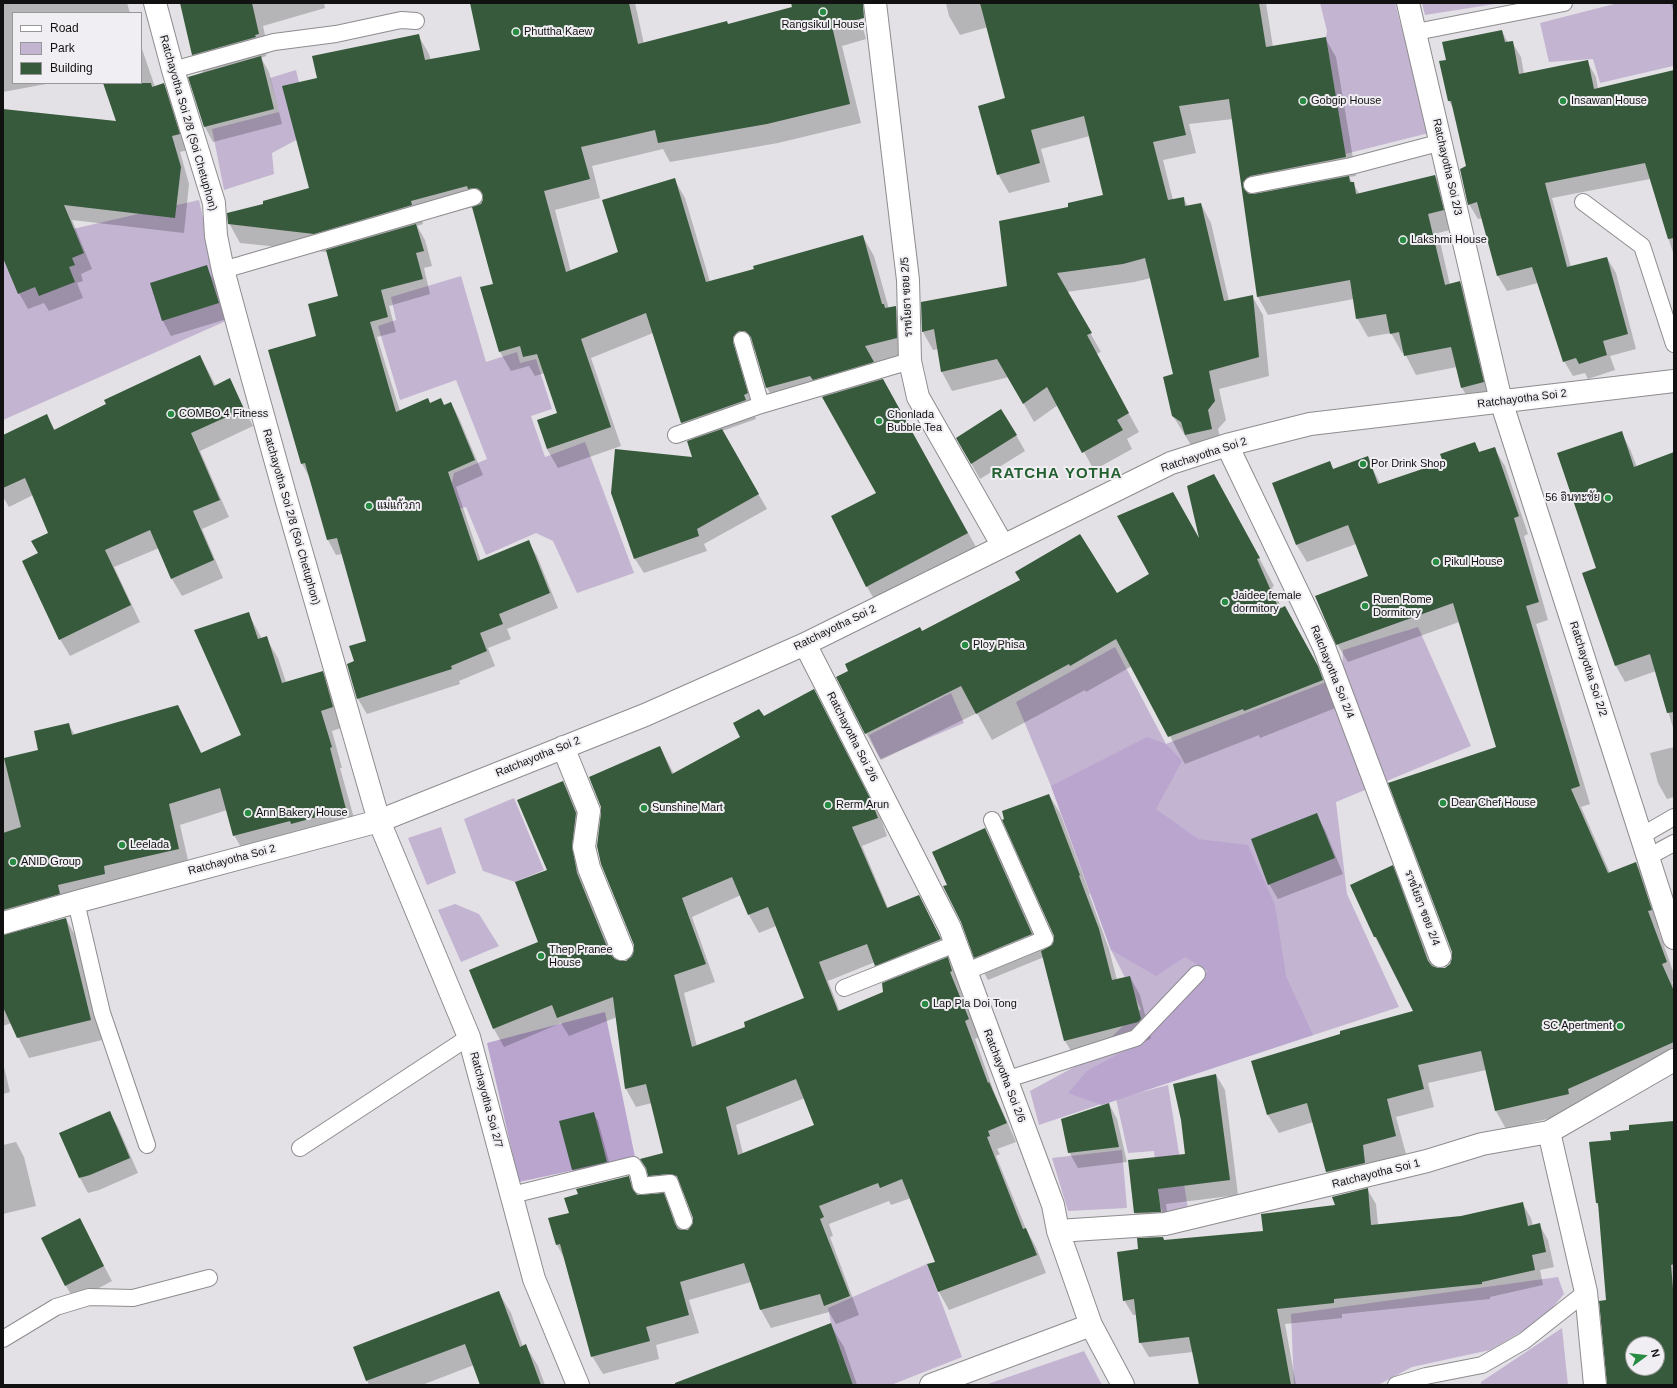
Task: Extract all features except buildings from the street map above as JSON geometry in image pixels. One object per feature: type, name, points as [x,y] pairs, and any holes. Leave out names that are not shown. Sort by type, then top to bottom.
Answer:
[{"type":"street","name":"Ratchayotha Soi 2/8 (Soi Chetuphon)","points":[[156,3],[172,70],[214,203],[216,236],[223,270],[267,435],[379,821]]},
{"type":"street","name":"ราชโยธา ซอย 2/5","points":[[875,3],[908,280],[910,361],[918,397],[1003,546]]},
{"type":"street","name":"Ratchayotha Soi 2/3","points":[[1408,3],[1442,142],[1501,401]]},
{"type":"street","name":"Ratchayotha Soi 2","points":[[3,923],[379,821],[644,715],[805,644],[1171,463],[1227,445],[1310,424],[1674,381]]},
{"type":"street","name":"Ratchayotha Soi 2/2","points":[[1501,401],[1674,938]]},
{"type":"street","name":"Ratchayotha Soi 2/4","points":[[1227,445],[1324,647],[1440,956]]},
{"type":"street","name":"Ratchayotha Soi 2/6","points":[[805,644],[950,928],[1005,1080],[1053,1205],[1058,1231],[1091,1325],[1122,1385]]},
{"type":"street","points":[[563,747],[589,812],[584,847],[589,868],[622,949]]},
{"type":"street","name":"Ratchayotha Soi 2/7","points":[[379,821],[469,1038],[534,1279],[578,1385]]},
{"type":"street","name":"Ratchayotha Soi 1","points":[[1058,1231],[1165,1224],[1427,1161],[1482,1144],[1549,1132],[1674,1060]]},
{"type":"street","points":[[1549,1132],[1586,1292],[1595,1385]]},
{"type":"street","points":[[931,1385],[1091,1325]]},
{"type":"lane","points":[[1416,32],[1564,3]]},
{"type":"lane","points":[[172,70],[274,42],[336,34],[400,20],[416,21]]},
{"type":"lane","points":[[1252,186],[1352,166],[1442,142]]},
{"type":"lane","points":[[223,270],[474,197]]},
{"type":"lane","points":[[1583,202],[1642,246],[1674,344]]},
{"type":"lane","points":[[742,340],[761,405]]},
{"type":"lane","points":[[676,435],[761,405],[910,361]]},
{"type":"lane","points":[[1641,836],[1674,817]]},
{"type":"lane","points":[[965,972],[1045,939],[992,820]]},
{"type":"lane","points":[[1648,857],[1674,843]]},
{"type":"lane","points":[[76,902],[102,1013],[147,1145]]},
{"type":"lane","points":[[844,988],[955,944]]},
{"type":"lane","points":[[1005,1080],[1136,1038],[1197,974]]},
{"type":"lane","points":[[300,1148],[469,1038]]},
{"type":"lane","points":[[512,1195],[633,1165],[638,1173],[641,1186],[670,1183],[684,1221]]},
{"type":"lane","points":[[3,1339],[56,1307],[89,1297],[132,1298],[210,1278]]},
{"type":"lane","points":[[1396,1385],[1426,1376],[1482,1365],[1524,1341],[1586,1292]]},
{"type":"green space","points":[[1320,3],[1395,3],[1429,133],[1345,154],[1326,37],[1327,31]]},
{"type":"green space","points":[[1422,3],[1501,3],[1425,15]]},
{"type":"green space","points":[[1618,3],[1674,3],[1674,69],[1673,66],[1600,83],[1593,59],[1549,62],[1540,23]]},
{"type":"green space","points":[[296,70],[311,132],[272,153],[274,174],[224,190],[212,129],[279,112],[270,78]]},
{"type":"green space","points":[[199,200],[226,321],[3,420],[3,245]]},
{"type":"green space","points":[[461,276],[486,362],[517,352],[520,363],[536,359],[552,409],[531,416],[545,457],[585,442],[634,573],[577,593],[553,541],[536,533],[486,555],[466,507],[452,510],[449,496],[454,473],[487,459],[456,380],[400,400],[378,326],[396,320],[391,297]]},
{"type":"green space","points":[[1418,627],[1471,746],[1336,802],[1347,894],[1399,1007],[1127,1096],[1168,1085],[1188,1209],[1163,1214],[1160,1205],[1154,1151],[1128,1153],[1116,1099],[1039,1125],[1030,1091],[1087,1060],[1141,1009],[1111,950],[1051,786],[1016,702],[1115,647],[1166,744],[1342,676],[1343,650]]},
{"type":"green space","points":[[951,693],[964,723],[880,759],[869,735]]},
{"type":"green space","points":[[514,798],[544,870],[515,882],[483,871],[464,819]]},
{"type":"green space","points":[[441,827],[456,873],[427,885],[408,838]]},
{"type":"green space","points":[[455,904],[479,914],[499,946],[461,962],[438,910]]},
{"type":"green space","points":[[1122,1150],[1127,1208],[1068,1211],[1052,1158]]},
{"type":"green space","points":[[927,1264],[962,1357],[891,1385],[853,1385],[831,1323],[828,1308]]},
{"type":"green space","points":[[1558,1277],[1564,1294],[1543,1319],[1490,1350],[1412,1367],[1378,1385],[1294,1385],[1291,1314]]},
{"type":"green space","points":[[1562,1328],[1568,1385],[1481,1385],[1481,1382]]},
{"type":"green space","points":[[1084,1351],[1102,1385],[985,1385]]},
{"type":"shaded area","points":[[1147,737],[1166,744],[1182,761],[1156,809],[1198,839],[1248,845],[1275,905],[1286,976],[1313,1035],[1102,1105],[1068,1093],[1087,1071],[1146,1039],[1208,971],[1185,957],[1156,976],[1111,950],[1051,786]]},
{"type":"shaded area","points":[[605,1012],[635,1157],[519,1182],[487,1043]]},
{"type":"place","name":"Rangsikul House","points":[[823,12]]},
{"type":"place","name":"Phuttha Kaew","points":[[516,32]]},
{"type":"place","name":"Gobgip House","points":[[1303,101]]},
{"type":"place","name":"Insawan House","points":[[1563,101]]},
{"type":"place","name":"Lakshmi House","points":[[1403,240]]},
{"type":"place","name":"COMBO 4 Fitness","points":[[171,414]]},
{"type":"place","name":"Chonlada Bubble Tea","points":[[879,421]]},
{"type":"place","name":"Por Drink Shop","points":[[1363,464]]},
{"type":"place","name":"56 อินทะชัย","points":[[1608,498]]},
{"type":"place","name":"แม่แก้วภา","points":[[369,506]]},
{"type":"place","name":"Pikul House","points":[[1436,562]]},
{"type":"place","name":"Jaidee female dormitory","points":[[1225,602]]},
{"type":"place","name":"Ruen Rome Dormitory","points":[[1365,606]]},
{"type":"place","name":"Ploy Phisa","points":[[965,645]]},
{"type":"place","name":"Dear Chef House","points":[[1443,803]]},
{"type":"place","name":"Rerm Arun","points":[[828,805]]},
{"type":"place","name":"Sunshine Mart","points":[[644,808]]},
{"type":"place","name":"Ann Bakery House","points":[[248,813]]},
{"type":"place","name":"Leelada","points":[[122,845]]},
{"type":"place","name":"ANID Group","points":[[13,862]]},
{"type":"place","name":"Thep Pranee House","points":[[541,956]]},
{"type":"place","name":"Lap Pla Doi Tong","points":[[925,1004]]},
{"type":"place","name":"SC Apertment","points":[[1620,1026]]},
{"type":"district","name":"RATCHA YOTHA","points":[[1057,474]]}]
